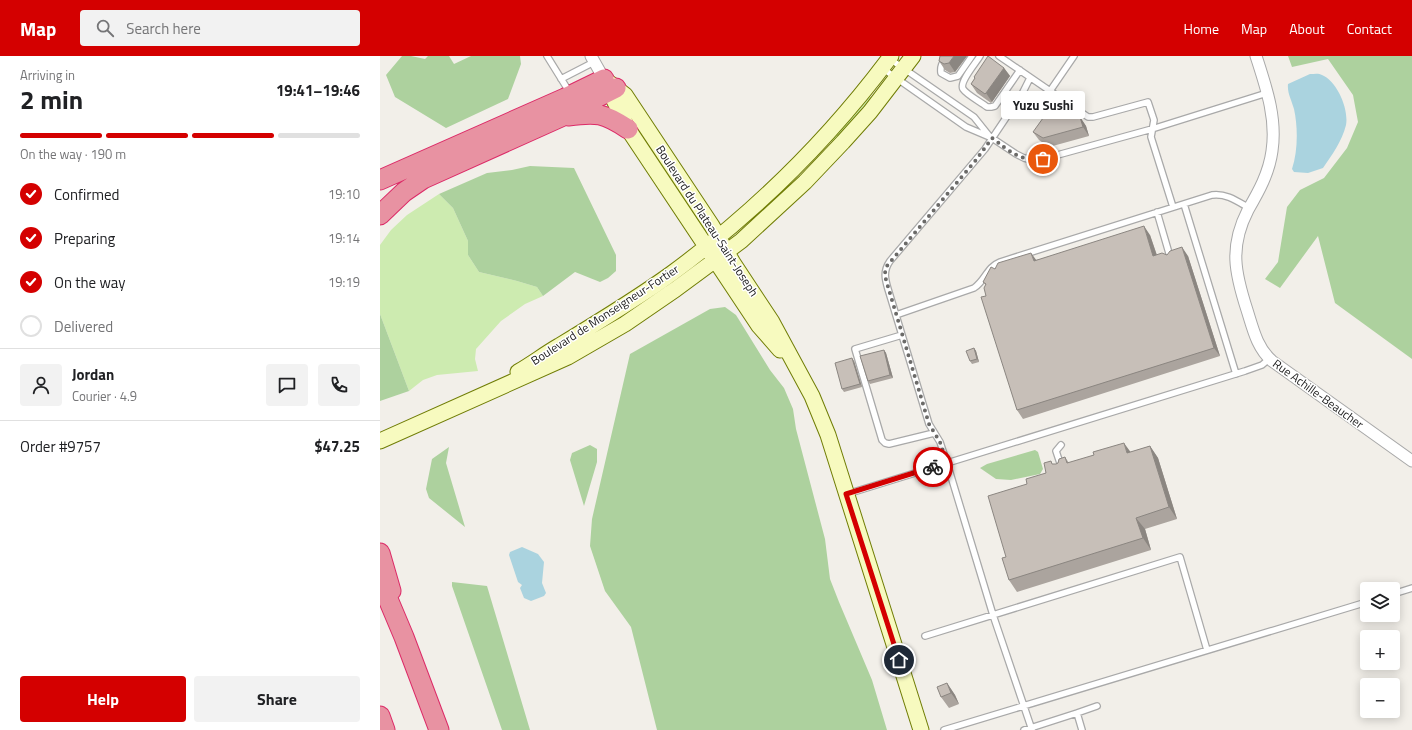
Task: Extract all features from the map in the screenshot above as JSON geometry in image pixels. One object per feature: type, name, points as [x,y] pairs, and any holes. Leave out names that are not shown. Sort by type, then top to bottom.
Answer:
[{"type":"highway","points":[[380,180],[571,95],[610,86]]},
{"type":"highway","points":[[380,214],[404,192],[423,179],[561,117],[610,86]]},
{"type":"highway","points":[[561,117],[588,114],[602,115],[615,120],[628,129]]},
{"type":"highway","points":[[380,553],[404,637]]},
{"type":"highway","points":[[380,580],[404,637],[439,730]]},
{"type":"highway","points":[[380,716],[385,730]]},
{"type":"main road","name":"Boulevard de Monseigneur-Fortier","points":[[381,441],[555,364],[588,347],[637,316],[721,256],[759,225],[813,174],[847,138],[913,56]]},
{"type":"main road","name":"Boulevard de Monseigneur-Fortier","points":[[458,406],[607,318],[652,288],[706,247],[769,192],[800,161],[839,120],[888,61]]},
{"type":"main road","name":"Boulevard du Plateau-Saint-Joseph","points":[[610,86],[628,129],[706,247],[721,256],[772,322],[812,396],[822,418],[921,730]]},
{"type":"main road","name":"Boulevard du Plateau-Saint-Joseph","points":[[610,86],[625,95],[718,237],[721,256]]},
{"type":"street","name":"Rue Achille-Beaucher","points":[[1256,56],[1274,124],[1273,151],[1264,182],[1249,208],[1241,226],[1235,257],[1236,273],[1255,336],[1262,351],[1269,359],[1412,461]]},
{"type":"street","name":"Boulevard du Plateau-Saint-Joseph","points":[[592,59],[610,86]]},
{"type":"lane","points":[[547,56],[571,95]]},
{"type":"lane","points":[[947,56],[940,68],[941,73],[950,78],[958,76],[972,56]]},
{"type":"lane","points":[[980,56],[963,81],[962,86],[964,90],[987,107],[994,106],[1020,70]]},
{"type":"lane","points":[[998,56],[1088,117],[1093,117],[1148,102],[1154,120],[1151,137],[1173,207]]},
{"type":"lane","points":[[1050,92],[1074,56]]},
{"type":"lane","points":[[561,79],[592,59]]},
{"type":"lane","points":[[888,61],[900,74],[966,127],[992,138],[1016,154],[1032,160],[1043,159],[1152,129],[1267,93]]},
{"type":"lane","points":[[888,61],[900,74],[974,117],[992,138]]},
{"type":"lane","points":[[1030,78],[1022,94],[981,154],[886,267],[885,277],[929,424],[940,442],[993,615],[1031,729]]},
{"type":"lane","points":[[896,315],[974,288],[983,281],[994,265],[1000,262],[1173,207],[1217,194],[1229,197],[1249,208]]},
{"type":"lane","points":[[1184,204],[1236,374]]},
{"type":"lane","points":[[1157,212],[1172,260]]},
{"type":"lane","points":[[902,335],[855,350],[882,440],[889,444],[934,433]]},
{"type":"lane","points":[[846,494],[1236,374],[1262,365],[1269,359]]},
{"type":"lane","points":[[1061,445],[1056,451],[1063,472]]},
{"type":"lane","points":[[925,636],[1180,557],[1207,650]]},
{"type":"lane","points":[[1400,592],[1412,588]]},
{"type":"lane","points":[[944,730],[1360,604]]},
{"type":"lane","points":[[1024,730],[1031,729],[1098,706]]},
{"type":"lane","points":[[1077,713],[1082,730]]},
{"type":"green space","points":[[402,56],[425,59],[428,56],[449,56],[454,64],[471,56],[520,56],[521,64],[508,99],[446,128],[395,97],[386,75]]},
{"type":"green space","points":[[1288,56],[1412,56],[1412,359],[1335,303],[1318,236],[1280,288],[1265,279],[1278,262],[1287,207],[1300,190],[1324,178],[1347,148],[1358,122],[1353,95],[1328,59],[1292,67]]},
{"type":"green space","points":[[868,95],[873,99],[834,143],[831,140]]},
{"type":"green space","points":[[530,166],[574,168],[616,255],[616,271],[608,278],[600,282],[575,272],[543,296],[537,287],[479,272],[468,255],[468,241],[453,208],[439,194],[487,173]]},
{"type":"green space","points":[[439,194],[453,208],[468,241],[468,255],[479,272],[537,287],[543,296],[525,304],[501,321],[476,349],[475,359],[478,371],[437,375],[423,380],[409,391],[380,314],[380,245],[391,230],[407,215]]},
{"type":"green space","points":[[725,307],[736,315],[770,370],[784,388],[793,409],[796,429],[825,539],[830,579],[872,680],[887,730],[657,730],[631,627],[605,591],[590,546],[592,519],[630,354],[710,309]]},
{"type":"green space","points":[[380,314],[409,391],[380,401]]},
{"type":"green space","points":[[590,445],[597,449],[597,462],[584,506],[570,460],[572,453]]},
{"type":"green space","points":[[449,447],[446,463],[465,527],[429,498],[426,489],[432,459]]},
{"type":"green space","points":[[1035,450],[1038,452],[1043,469],[1040,474],[1011,480],[996,479],[980,468],[987,464]]},
{"type":"green space","points":[[452,582],[487,586],[530,730],[502,730],[452,586]]},
{"type":"water","points":[[1310,74],[1322,75],[1327,78],[1337,89],[1346,111],[1346,125],[1339,142],[1323,168],[1308,173],[1294,172],[1292,169],[1297,139],[1296,123],[1294,109],[1288,91],[1288,84]]},
{"type":"water","points":[[522,547],[538,554],[544,562],[542,583],[546,593],[544,596],[531,601],[524,598],[520,588],[522,585],[518,582],[509,555],[510,552]]},
{"type":"building","points":[[940,56],[954,56],[949,63],[944,64],[939,61]]},
{"type":"building","points":[[988,56],[1004,68],[985,94],[971,84]]},
{"type":"building","points":[[1056,100],[1080,117],[1083,127],[1043,138],[1033,132]]},
{"type":"building","points":[[1144,226],[1153,256],[1162,253],[1167,255],[1170,251],[1182,247],[1214,348],[1017,410],[981,297],[986,296],[984,288],[986,284],[983,282],[991,267],[995,269],[998,263],[1031,253],[1034,261]]},
{"type":"building","points":[[974,348],[977,359],[970,361],[966,351]]},
{"type":"building","points":[[884,350],[890,375],[868,381],[860,356]]},
{"type":"building","points":[[852,358],[860,384],[842,389],[835,363]]},
{"type":"building","points":[[1124,443],[1127,453],[1150,446],[1169,507],[1136,518],[1143,538],[1009,580],[1002,558],[1006,557],[988,496],[1027,484],[1026,479],[1046,473],[1044,463],[1051,461],[1052,464],[1056,464],[1058,463],[1059,459],[1065,457],[1067,463],[1094,455],[1093,452]]},
{"type":"building","points":[[947,683],[951,693],[941,697],[937,687]]},
{"type":"way so far","points":[[933,467],[947,463],[940,442],[929,424],[885,277],[886,267],[976,160],[992,138],[1004,147],[1024,158],[1032,160],[1043,159]]},
{"type":"place","name":"Yuzu Sushi","points":[[1043,159]]},
{"type":"route","points":[[899,660],[846,494],[933,467]]}]
